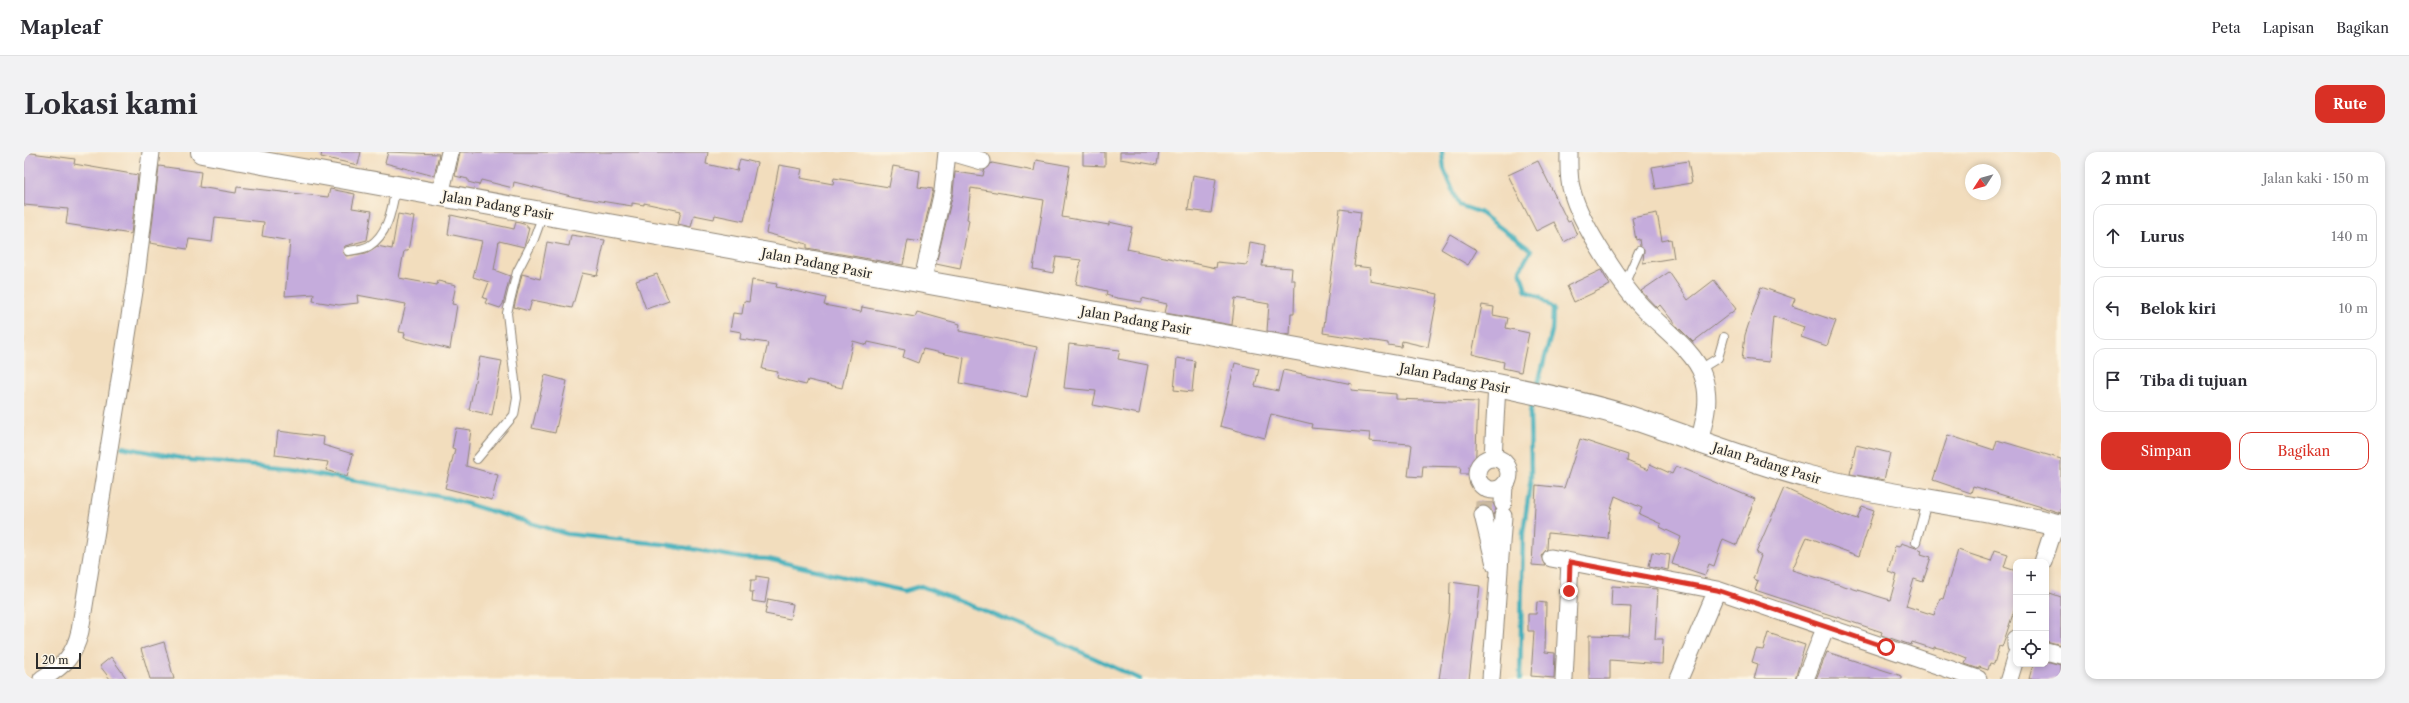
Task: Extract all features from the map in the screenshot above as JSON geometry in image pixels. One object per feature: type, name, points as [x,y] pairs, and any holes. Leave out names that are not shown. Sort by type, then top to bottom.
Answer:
[{"type":"highway","name":"Jalan Padang Pasir","points":[[210,153],[1556,397],[1625,416],[1772,466],[1816,479],[1998,511],[2058,526]]},
{"type":"street","points":[[42,679],[69,658],[75,650],[80,631],[135,285],[151,152]]},
{"type":"street","points":[[440,195],[450,152]]},
{"type":"street","points":[[922,283],[939,212],[947,152]]},
{"type":"street","points":[[951,152],[982,161]]},
{"type":"street","points":[[1569,152],[1572,191],[1578,210],[1623,285],[1645,311],[1687,352],[1701,372],[1708,395],[1707,410],[1700,442]]},
{"type":"street","points":[[1493,458],[1505,387]]},
{"type":"street","points":[[1491,679],[1499,580],[1504,485],[1509,474],[1508,468],[1504,463],[1493,458],[1487,459],[1479,467],[1478,474],[1482,485],[1484,509],[1499,580]]},
{"type":"street","points":[[1482,485],[1486,488],[1496,489],[1504,485]]},
{"type":"street","points":[[2044,559],[2058,526]]},
{"type":"street","points":[[1551,558],[1717,590],[1978,679]]},
{"type":"street","points":[[1564,679],[1570,562]]},
{"type":"street","points":[[1679,679],[1717,590]]},
{"type":"street","points":[[1805,679],[1826,626]]},
{"type":"street","points":[[2049,652],[2061,655]]},
{"type":"street","points":[[2009,679],[2013,660]]},
{"type":"lane","points":[[348,251],[369,246],[383,231],[390,214],[396,186]]},
{"type":"lane","points":[[477,459],[514,414],[517,398],[507,313],[517,272],[534,239],[543,213]]},
{"type":"lane","points":[[1623,285],[1639,251]]},
{"type":"lane","points":[[1701,372],[1718,358],[1724,337]]},
{"type":"lane","points":[[1916,542],[1928,499]]},
{"type":"building","points":[[24,152],[75,159],[74,164],[138,175],[131,234],[66,224],[68,209],[24,205]]},
{"type":"building","points":[[322,152],[361,152],[358,165],[321,157]]},
{"type":"building","points":[[388,152],[439,154],[434,176],[385,163]]},
{"type":"building","points":[[460,152],[708,152],[706,164],[737,171],[740,159],[757,163],[744,221],[715,215],[714,219],[694,215],[691,227],[678,224],[681,211],[644,203],[644,205],[632,203],[632,206],[575,197],[514,182],[513,188],[481,180],[479,185],[468,182],[468,179],[455,176]]},
{"type":"building","points":[[1083,152],[1105,152],[1105,166],[1083,165]]},
{"type":"building","points":[[1120,152],[1159,152],[1157,165],[1120,159]]},
{"type":"building","points":[[1036,160],[1070,166],[1062,217],[1109,225],[1109,222],[1132,227],[1127,249],[1216,268],[1217,262],[1247,265],[1250,242],[1265,245],[1262,266],[1292,268],[1291,280],[1295,280],[1294,314],[1291,314],[1290,335],[1267,331],[1269,304],[1235,298],[1232,325],[1165,313],[1167,304],[1142,298],[1142,302],[1117,298],[1106,295],[1107,291],[1076,284],[1081,260],[1056,257],[1053,273],[1033,269],[1044,200],[971,188],[967,219],[969,220],[960,269],[936,264],[953,193],[955,172],[983,176],[984,171],[992,163],[1034,171]]},
{"type":"building","points":[[1538,161],[1568,222],[1571,221],[1577,235],[1564,242],[1554,222],[1536,231],[1508,175]]},
{"type":"building","points":[[1688,161],[1692,183],[1656,189],[1652,167]]},
{"type":"building","points":[[779,165],[802,169],[800,178],[833,184],[834,178],[889,187],[893,166],[920,171],[918,187],[933,189],[921,242],[908,240],[903,265],[807,248],[807,244],[766,233]]},
{"type":"building","points":[[159,166],[201,172],[199,187],[236,193],[237,187],[328,197],[330,189],[355,194],[352,208],[372,211],[367,240],[345,246],[343,251],[346,256],[366,253],[377,246],[392,249],[398,214],[414,217],[408,251],[404,251],[399,278],[437,285],[438,281],[456,285],[452,304],[457,305],[450,349],[404,338],[405,333],[399,332],[406,304],[357,295],[358,303],[339,305],[313,301],[314,294],[285,296],[290,241],[262,236],[264,222],[215,217],[212,242],[189,239],[187,249],[150,243]]},
{"type":"building","points":[[1193,175],[1216,179],[1211,213],[1188,210]]},
{"type":"building","points":[[1340,209],[1361,212],[1354,266],[1371,268],[1370,281],[1438,294],[1428,347],[1402,341],[1401,347],[1388,345],[1388,343],[1323,333]]},
{"type":"building","points":[[1657,213],[1662,241],[1671,239],[1674,258],[1643,263],[1644,250],[1640,246],[1639,239],[1636,240],[1632,218]]},
{"type":"building","points":[[451,215],[514,229],[516,222],[527,225],[527,228],[529,228],[524,247],[499,241],[494,270],[510,276],[503,304],[500,308],[485,303],[487,299],[483,298],[489,282],[473,277],[482,241],[448,234]]},
{"type":"building","points":[[1450,234],[1477,250],[1468,265],[1441,249]]},
{"type":"building","points":[[571,235],[605,240],[597,276],[582,273],[572,308],[532,300],[529,311],[514,307],[522,274],[540,279],[547,242],[569,246]]},
{"type":"building","points":[[1601,270],[1610,285],[1574,302],[1567,286]]},
{"type":"building","points":[[1669,272],[1688,300],[1714,280],[1736,309],[1693,342],[1675,324],[1660,305],[1657,308],[1641,291]]},
{"type":"building","points":[[657,274],[669,301],[646,309],[636,281]]},
{"type":"building","points":[[752,280],[777,284],[776,287],[826,298],[824,305],[861,312],[862,307],[915,317],[917,312],[960,324],[959,331],[1037,347],[1027,397],[960,383],[964,358],[923,349],[918,363],[903,357],[905,350],[868,342],[867,345],[853,341],[842,388],[808,380],[806,385],[777,378],[778,372],[762,369],[768,343],[740,339],[741,332],[730,330],[733,313],[742,314],[744,301],[749,302]]},
{"type":"building","points":[[1761,287],[1795,299],[1792,306],[1836,321],[1827,346],[1801,337],[1804,327],[1773,316],[1769,362],[1742,359],[1745,335]]},
{"type":"building","points":[[1482,305],[1494,307],[1493,315],[1508,318],[1506,328],[1529,333],[1521,372],[1503,368],[1504,362],[1472,354]]},
{"type":"building","points":[[1069,344],[1120,350],[1118,359],[1148,365],[1139,414],[1093,405],[1096,391],[1064,388]]},
{"type":"building","points":[[480,357],[502,361],[492,415],[469,410]]},
{"type":"building","points":[[1177,358],[1195,361],[1192,392],[1174,390]]},
{"type":"building","points":[[1235,363],[1259,369],[1255,386],[1278,391],[1283,370],[1352,384],[1351,390],[1396,394],[1396,399],[1478,402],[1475,474],[1460,474],[1461,467],[1423,466],[1422,477],[1408,476],[1412,445],[1410,444],[1369,441],[1370,433],[1311,428],[1312,424],[1271,414],[1265,438],[1220,426]]},
{"type":"building","points":[[545,375],[567,381],[555,433],[532,428]]},
{"type":"building","points":[[456,428],[471,430],[466,466],[498,475],[492,500],[445,488],[455,449],[452,448]]},
{"type":"building","points":[[278,431],[324,437],[323,445],[353,454],[347,477],[326,470],[328,462],[275,455]]},
{"type":"building","points":[[1948,435],[1994,450],[1997,440],[2061,459],[2061,513],[1973,486],[1971,493],[1933,480]]},
{"type":"building","points":[[1580,439],[1628,455],[1627,461],[1648,470],[1650,464],[1672,474],[1676,466],[1755,499],[1737,545],[1723,539],[1714,566],[1709,564],[1705,575],[1672,564],[1681,537],[1660,527],[1661,524],[1639,514],[1642,508],[1615,496],[1610,512],[1608,539],[1548,533],[1547,549],[1541,556],[1545,566],[1532,565],[1536,485],[1564,488]]},
{"type":"building","points":[[1856,445],[1890,453],[1884,480],[1850,474]]},
{"type":"building","points":[[1784,488],[1844,516],[1857,519],[1862,506],[1874,510],[1859,556],[1807,537],[1792,570],[1890,600],[1897,575],[1888,572],[1895,546],[1899,547],[1901,543],[1922,550],[1921,554],[1931,557],[1923,582],[1914,579],[1906,606],[1934,615],[1940,598],[1943,599],[1958,550],[1991,561],[1995,550],[2008,554],[2004,567],[2013,570],[2013,614],[2002,647],[1999,646],[1994,664],[1990,663],[1988,670],[1979,667],[1979,669],[1965,664],[1967,658],[1947,650],[1934,647],[1934,649],[1912,642],[1911,645],[1881,635],[1882,632],[1755,590],[1758,581],[1753,579],[1761,556],[1756,553]]},
{"type":"building","points":[[1477,502],[1493,503],[1496,509],[1493,515],[1486,506],[1477,507]]},
{"type":"building","points":[[1652,552],[1670,555],[1668,570],[1649,566]]},
{"type":"building","points":[[756,576],[769,578],[765,603],[752,601],[753,592],[750,592],[751,580],[756,580]]},
{"type":"building","points":[[1450,582],[1480,586],[1469,679],[1439,679],[1449,613]]},
{"type":"building","points":[[1612,586],[1658,589],[1655,639],[1663,639],[1662,664],[1610,660],[1610,679],[1589,679],[1589,635],[1629,636],[1631,607],[1611,606]]},
{"type":"building","points":[[2050,593],[2061,597],[2061,645],[2049,642]]},
{"type":"building","points":[[768,599],[793,604],[790,619],[765,614]]},
{"type":"building","points":[[1537,602],[1546,603],[1545,652],[1555,653],[1554,678],[1531,676],[1534,631],[1528,631],[1528,614],[1536,614]]},
{"type":"building","points":[[1768,633],[1805,645],[1795,679],[1754,679],[1758,664],[1752,662],[1756,649],[1763,650]]},
{"type":"building","points":[[164,642],[174,679],[150,679],[141,649]]},
{"type":"building","points":[[1827,652],[1902,676],[1902,679],[1816,679]]},
{"type":"building","points":[[111,657],[127,679],[110,679],[100,666]]},
{"type":"building","points":[[2049,662],[2061,665],[2061,679],[2029,679],[2032,667],[2049,667]]},
{"type":"waterway","points":[[1442,152],[1444,169],[1459,205],[1479,212],[1531,250],[1520,270],[1526,291],[1539,297],[1553,309],[1552,331],[1537,387]]},
{"type":"waterway","points":[[1520,679],[1523,533],[1531,478],[1530,412],[1534,398]]},
{"type":"waterway","points":[[122,447],[191,460],[289,469],[448,498],[567,534],[670,545],[742,558],[768,559],[904,591],[921,586],[1035,631],[1140,679]]},
{"type":"tunnel","points":[[1483,515],[1484,502]]},
{"type":"route","points":[[1569,591],[1570,562],[1717,590],[1886,647]]}]
